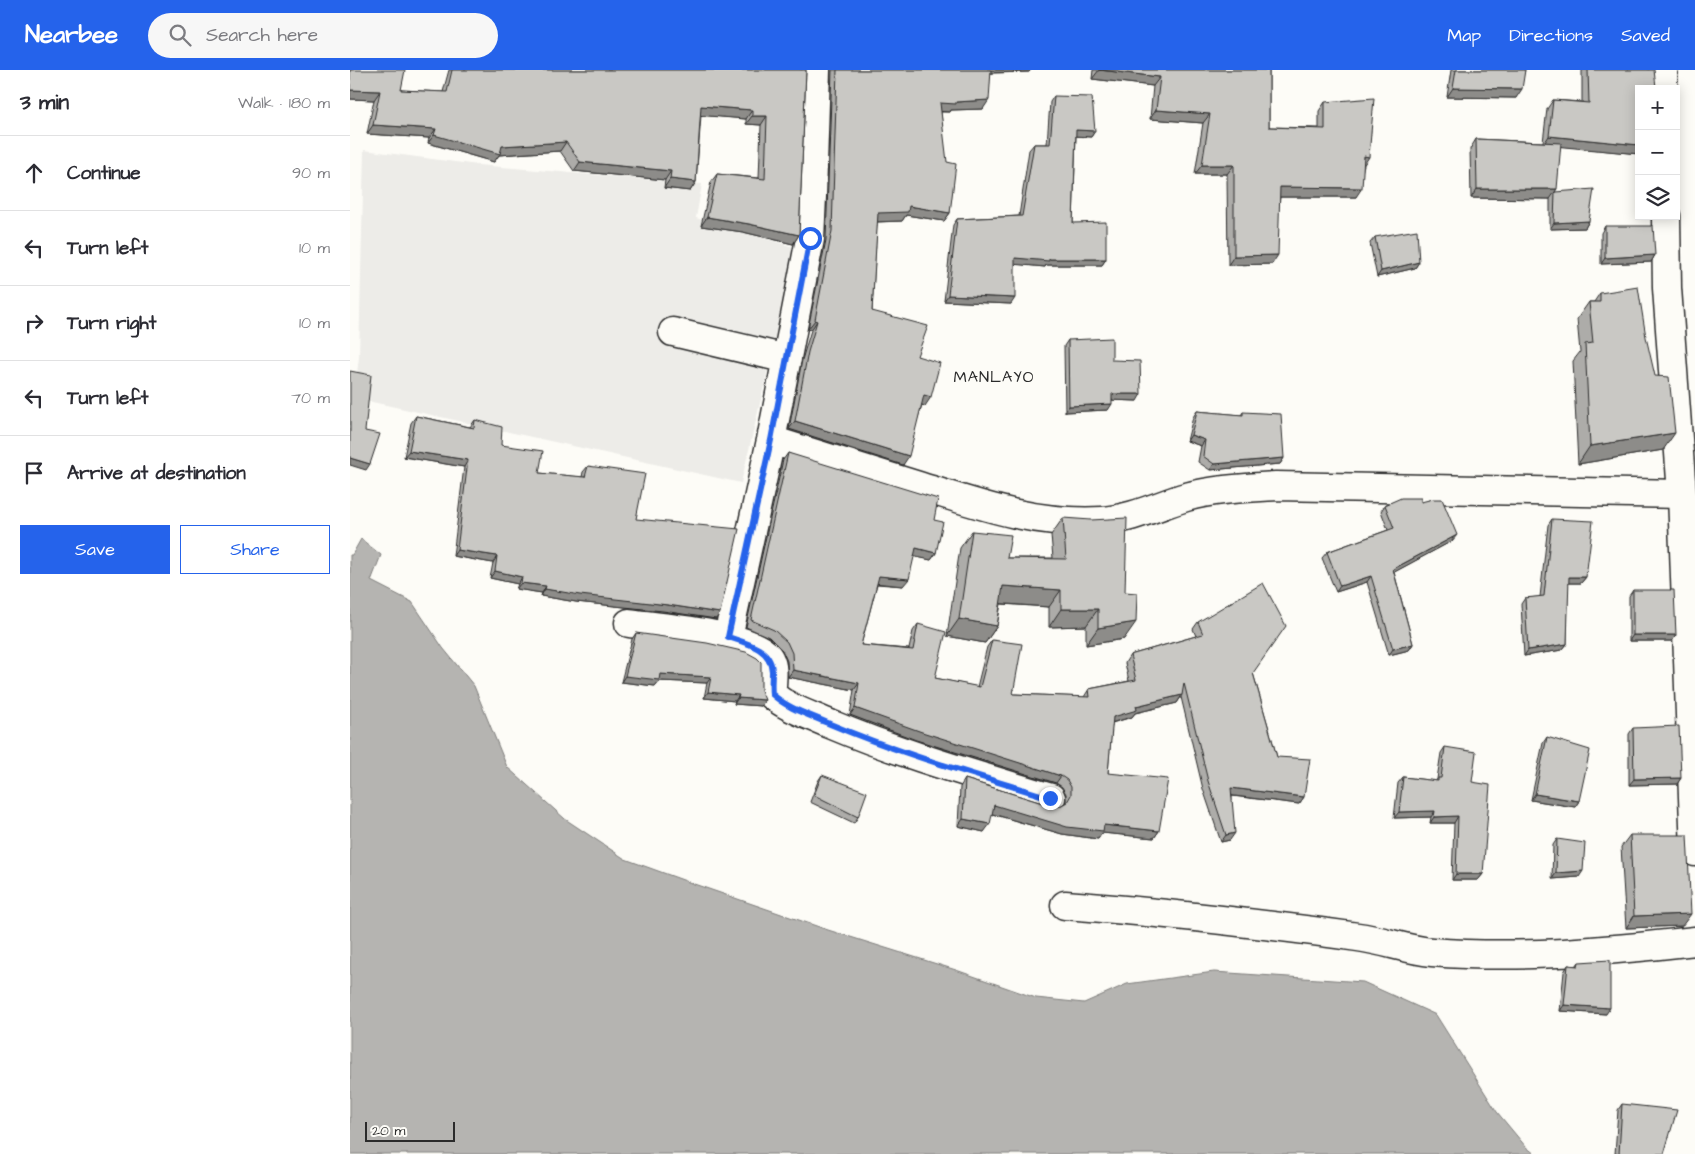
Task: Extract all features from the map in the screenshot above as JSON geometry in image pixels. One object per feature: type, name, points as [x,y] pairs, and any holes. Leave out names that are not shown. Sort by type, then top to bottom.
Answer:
[{"type":"street","points":[[728,637],[771,440],[810,238],[816,70]]},
{"type":"street","points":[[1663,70],[1663,85]]},
{"type":"street","points":[[1666,220],[1668,288],[1682,494],[1695,852]]},
{"type":"street","points":[[673,332],[787,359]]},
{"type":"street","points":[[771,440],[985,507],[1031,518],[1068,522],[1106,521],[1140,513],[1186,497],[1221,490],[1276,486],[1682,494]]},
{"type":"street","points":[[629,623],[728,637],[756,647],[765,653],[770,661],[772,694],[790,706],[859,736],[1050,798]]},
{"type":"street","points":[[1066,905],[1175,914],[1356,936],[1429,952],[1491,956],[1575,953],[1695,941]]},
{"type":"shaded area","points":[[364,150],[478,165],[702,184],[696,218],[797,248],[741,483],[354,398],[359,357]]},
{"type":"shaded area","points":[[361,539],[381,555],[371,581],[412,602],[443,648],[474,686],[507,767],[565,819],[625,859],[828,930],[956,970],[1036,998],[1084,1003],[1127,984],[1214,972],[1363,982],[1436,1015],[1497,1112],[1526,1147],[1535,1154],[350,1154],[350,555],[352,555]]},
{"type":"building","points":[[350,70],[405,70],[401,90],[447,92],[452,70],[806,70],[799,235],[707,217],[717,174],[765,179],[767,116],[752,116],[752,110],[701,106],[696,182],[670,179],[671,171],[580,162],[566,142],[502,146],[500,154],[434,135],[436,129],[373,125],[380,91],[350,90]]},
{"type":"building","points":[[837,70],[991,70],[989,100],[956,102],[956,104],[940,103],[947,162],[956,164],[950,213],[909,206],[908,212],[878,213],[872,311],[928,326],[917,356],[940,363],[931,397],[924,395],[909,456],[795,421],[808,352],[817,321],[815,320],[832,231]]},
{"type":"building","points":[[1099,70],[1269,70],[1269,127],[1325,129],[1325,102],[1374,98],[1369,157],[1364,156],[1362,188],[1280,187],[1278,255],[1234,256],[1234,165],[1202,165],[1210,114],[1156,110],[1160,77]]},
{"type":"building","points":[[1456,70],[1525,70],[1522,89],[1453,88]]},
{"type":"building","points":[[1588,70],[1654,70],[1656,85],[1635,85],[1635,145],[1549,136],[1553,100],[1589,103]]},
{"type":"building","points":[[1054,96],[1092,97],[1095,131],[1076,130],[1073,223],[1106,222],[1106,259],[1049,259],[1049,261],[1015,258],[1015,298],[948,295],[957,219],[1022,216],[1034,144],[1050,144]]},
{"type":"building","points":[[1476,139],[1561,143],[1557,189],[1477,189]]},
{"type":"building","points":[[1594,189],[1589,221],[1554,223],[1555,192]]},
{"type":"building","points":[[1605,226],[1653,226],[1655,255],[1605,258]]},
{"type":"building","points":[[1417,230],[1419,262],[1381,271],[1375,237]]},
{"type":"building","points":[[1638,287],[1646,337],[1655,376],[1669,377],[1675,433],[1590,446],[1585,344],[1593,343],[1589,302],[1600,302],[1600,293]]},
{"type":"building","points":[[1112,338],[1112,360],[1140,361],[1141,394],[1112,394],[1112,404],[1069,406],[1068,340]]},
{"type":"building","points":[[350,371],[371,375],[365,431],[380,434],[370,464],[350,458]]},
{"type":"building","points":[[1197,411],[1243,415],[1243,412],[1281,414],[1284,458],[1214,464],[1203,456],[1205,440],[1191,435]]},
{"type":"building","points":[[416,416],[474,428],[475,420],[502,427],[501,445],[543,451],[539,473],[585,477],[588,466],[645,474],[636,519],[739,529],[720,613],[545,589],[546,586],[521,583],[522,577],[495,571],[497,556],[457,550],[468,460],[409,451]]},
{"type":"building","points":[[788,453],[938,499],[934,520],[943,522],[936,553],[916,548],[909,579],[879,576],[861,645],[913,650],[918,624],[946,632],[935,678],[980,687],[992,640],[1022,644],[1013,694],[1090,697],[1089,689],[1136,680],[1130,655],[1203,634],[1198,622],[1263,583],[1286,626],[1253,673],[1277,757],[1310,759],[1304,797],[1231,788],[1235,833],[1226,835],[1208,781],[1184,683],[1182,695],[1136,706],[1137,710],[1113,717],[1108,773],[1168,779],[1159,831],[1104,825],[1103,831],[1067,827],[994,805],[990,824],[963,819],[965,779],[1052,806],[1060,806],[1067,802],[1071,795],[1071,787],[1067,780],[1061,776],[922,732],[855,708],[859,683],[793,670],[792,653],[787,642],[774,630],[751,620]]},
{"type":"building","points":[[1401,498],[1421,498],[1421,502],[1442,499],[1457,535],[1393,569],[1413,644],[1393,649],[1371,576],[1340,586],[1327,552],[1394,528],[1385,505]]},
{"type":"building","points":[[1063,518],[1091,520],[1127,518],[1125,592],[1137,593],[1136,622],[1098,628],[1098,609],[1061,609],[1061,590],[1003,586],[997,626],[959,619],[972,531],[1011,535],[1007,558],[1066,559]]},
{"type":"building","points":[[1552,519],[1593,521],[1586,577],[1569,577],[1567,644],[1528,650],[1525,598],[1544,596]]},
{"type":"building","points":[[1633,590],[1674,590],[1676,635],[1633,635]]},
{"type":"building","points":[[636,633],[707,643],[746,652],[761,662],[761,690],[765,700],[738,698],[739,695],[708,692],[711,677],[660,674],[659,680],[625,676]]},
{"type":"building","points":[[1679,726],[1681,778],[1634,779],[1633,728]]},
{"type":"building","points":[[1547,737],[1590,750],[1579,801],[1535,794]]},
{"type":"building","points":[[1445,747],[1476,752],[1472,782],[1490,785],[1483,874],[1456,874],[1458,816],[1434,817],[1435,811],[1399,812],[1403,777],[1438,781],[1438,778],[1441,778]]},
{"type":"building","points":[[822,775],[867,792],[858,817],[814,795]]},
{"type":"building","points":[[1630,835],[1687,835],[1691,914],[1634,916]]},
{"type":"building","points":[[1557,839],[1585,843],[1583,871],[1556,873]]},
{"type":"building","points":[[1610,960],[1610,1008],[1564,1005],[1568,965],[1578,966],[1579,962]]},
{"type":"building","points":[[1622,1104],[1677,1110],[1664,1154],[1619,1154]]},
{"type":"district","name":"MANLAYO","points":[[994,376]]},
{"type":"route","points":[[810,238],[771,440],[728,637],[756,647],[765,653],[770,661],[772,671],[772,694],[780,701],[859,736],[1050,798]]}]
